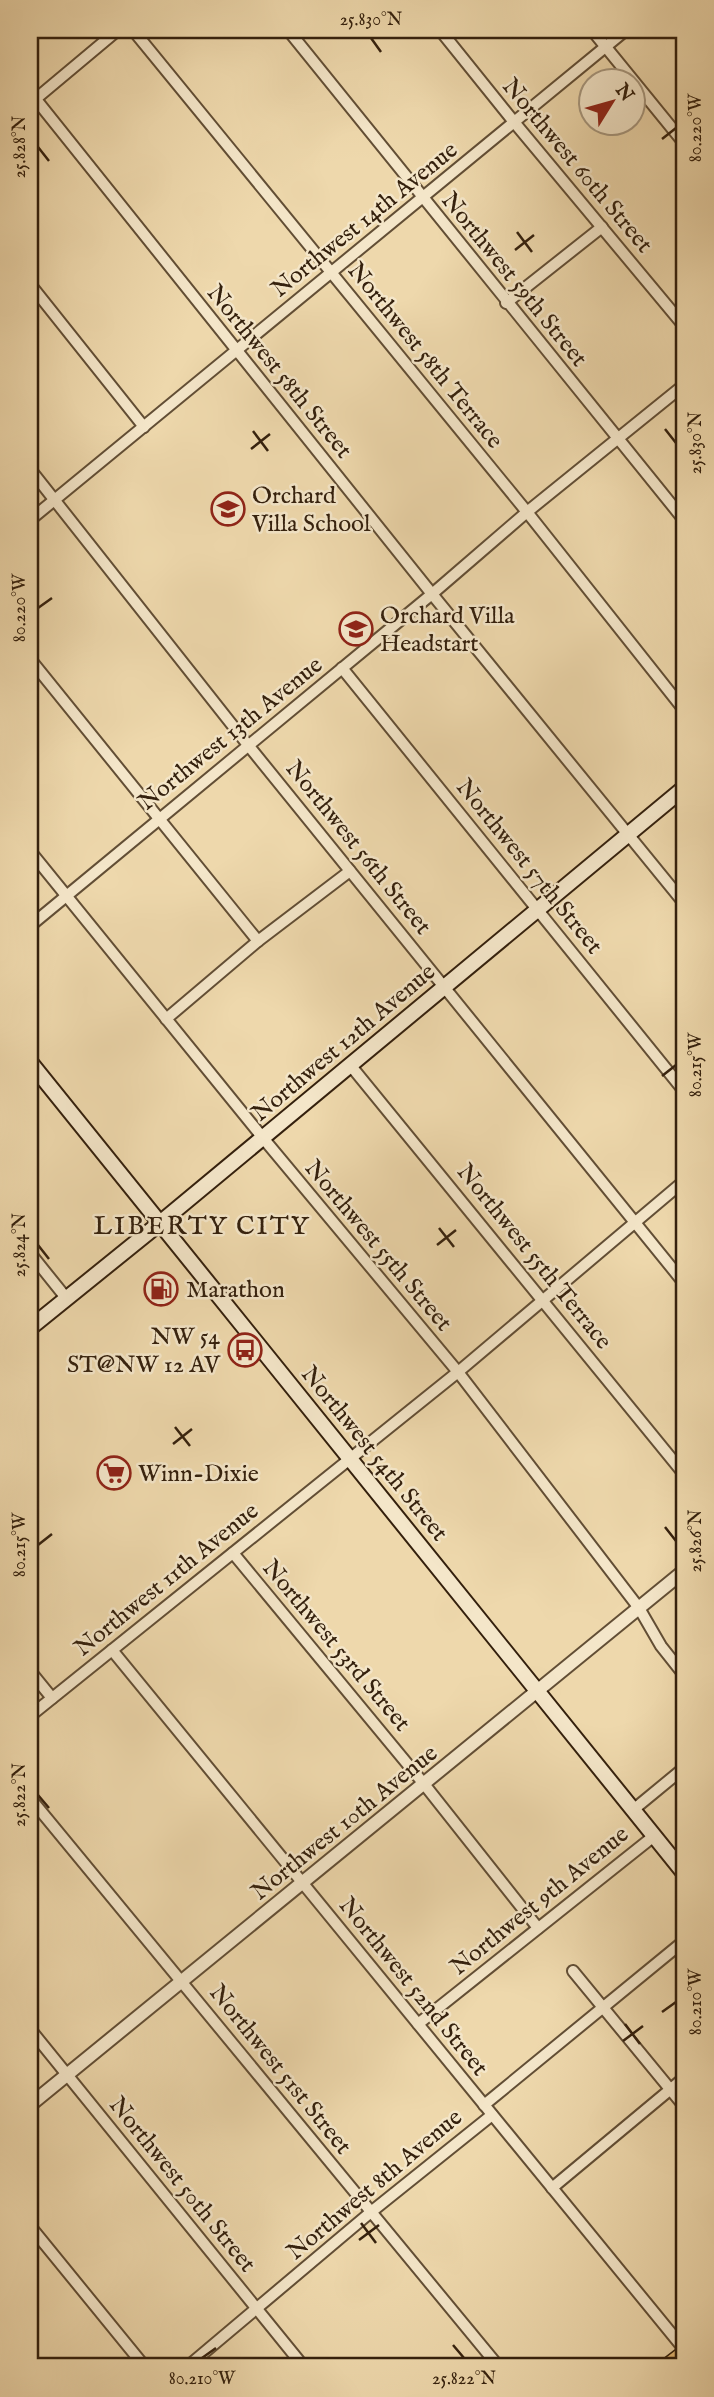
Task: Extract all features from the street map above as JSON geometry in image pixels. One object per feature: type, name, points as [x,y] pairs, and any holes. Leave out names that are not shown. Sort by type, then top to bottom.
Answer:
[{"type":"main road","name":"Northwest 12th Avenue","points":[[30,1328],[351,1066],[684,788]]},
{"type":"main road","name":"Northwest 54th Street","points":[[30,1062],[684,1873]]},
{"type":"main road","points":[[667,2367],[684,2351]]},
{"type":"street","points":[[32,99],[118,30]]},
{"type":"street","name":"Northwest 58th Terrace","points":[[134,30],[527,512],[684,710]]},
{"type":"street","name":"Northwest 59th Street","points":[[288,30],[684,520]]},
{"type":"street","name":"Northwest 60th Street","points":[[440,30],[684,326]]},
{"type":"street","points":[[592,30],[684,143]]},
{"type":"street","name":"Northwest 14th Avenue","points":[[30,520],[626,30]]},
{"type":"street","name":"Northwest 58th Street","points":[[32,99],[684,903]]},
{"type":"street","points":[[506,303],[602,227]]},
{"type":"street","points":[[30,284],[144,426]]},
{"type":"street","name":"Northwest 13th Avenue","points":[[30,926],[432,594],[527,512],[684,385]]},
{"type":"street","name":"Northwest 56th Street","points":[[30,469],[248,745],[684,1283]]},
{"type":"street","points":[[30,659],[258,941]]},
{"type":"street","name":"Northwest 57th Street","points":[[342,668],[684,1091]]},
{"type":"street","name":"Northwest 55th Street","points":[[30,851],[457,1372],[639,1608],[661,1646],[684,1675]]},
{"type":"street","points":[[166,1019],[258,941],[350,871]]},
{"type":"street","name":"Northwest 55th Terrace","points":[[351,1066],[684,1475]]},
{"type":"street","name":"Northwest 11th Avenue","points":[[30,1716],[457,1372],[684,1181]]},
{"type":"street","points":[[30,1253],[67,1299]]},
{"type":"street","name":"Northwest 53rd Street","points":[[233,1553],[424,1784],[538,1928]]},
{"type":"street","name":"Northwest 10th Avenue","points":[[30,2105],[684,1572]]},
{"type":"street","name":"Northwest 52nd Street","points":[[112,1650],[684,2351]]},
{"type":"street","points":[[30,1671],[52,1698]]},
{"type":"street","name":"Northwest 9th Avenue","points":[[633,1810],[684,1768]]},
{"type":"street","name":"Northwest 51st Street","points":[[30,1798],[499,2367]]},
{"type":"street","name":"Northwest 9th Avenue","points":[[418,2024],[654,1836]]},
{"type":"street","name":"Northwest 8th Avenue","points":[[484,2105],[684,1941]]},
{"type":"street","points":[[573,1971],[684,2106]]},
{"type":"street","name":"Northwest 50th Street","points":[[30,2029],[304,2367]]},
{"type":"street","points":[[552,2188],[684,2078]]},
{"type":"street","name":"Northwest 8th Avenue","points":[[187,2367],[371,2212],[492,2115]]},
{"type":"street","points":[[30,2226],[145,2367]]},
{"type":"place","name":"Orchard Villa School","points":[[228,509]]},
{"type":"place","name":"Orchard Villa Headstart","points":[[356,629]]},
{"type":"place","name":"Marathon","points":[[161,1289]]},
{"type":"place","name":"NW 54 ST@NW 12 AV","points":[[245,1350]]},
{"type":"place","name":"Winn-Dixie","points":[[114,1473]]},
{"type":"district","name":"LIBERTY CITY","points":[[202,1225]]}]
